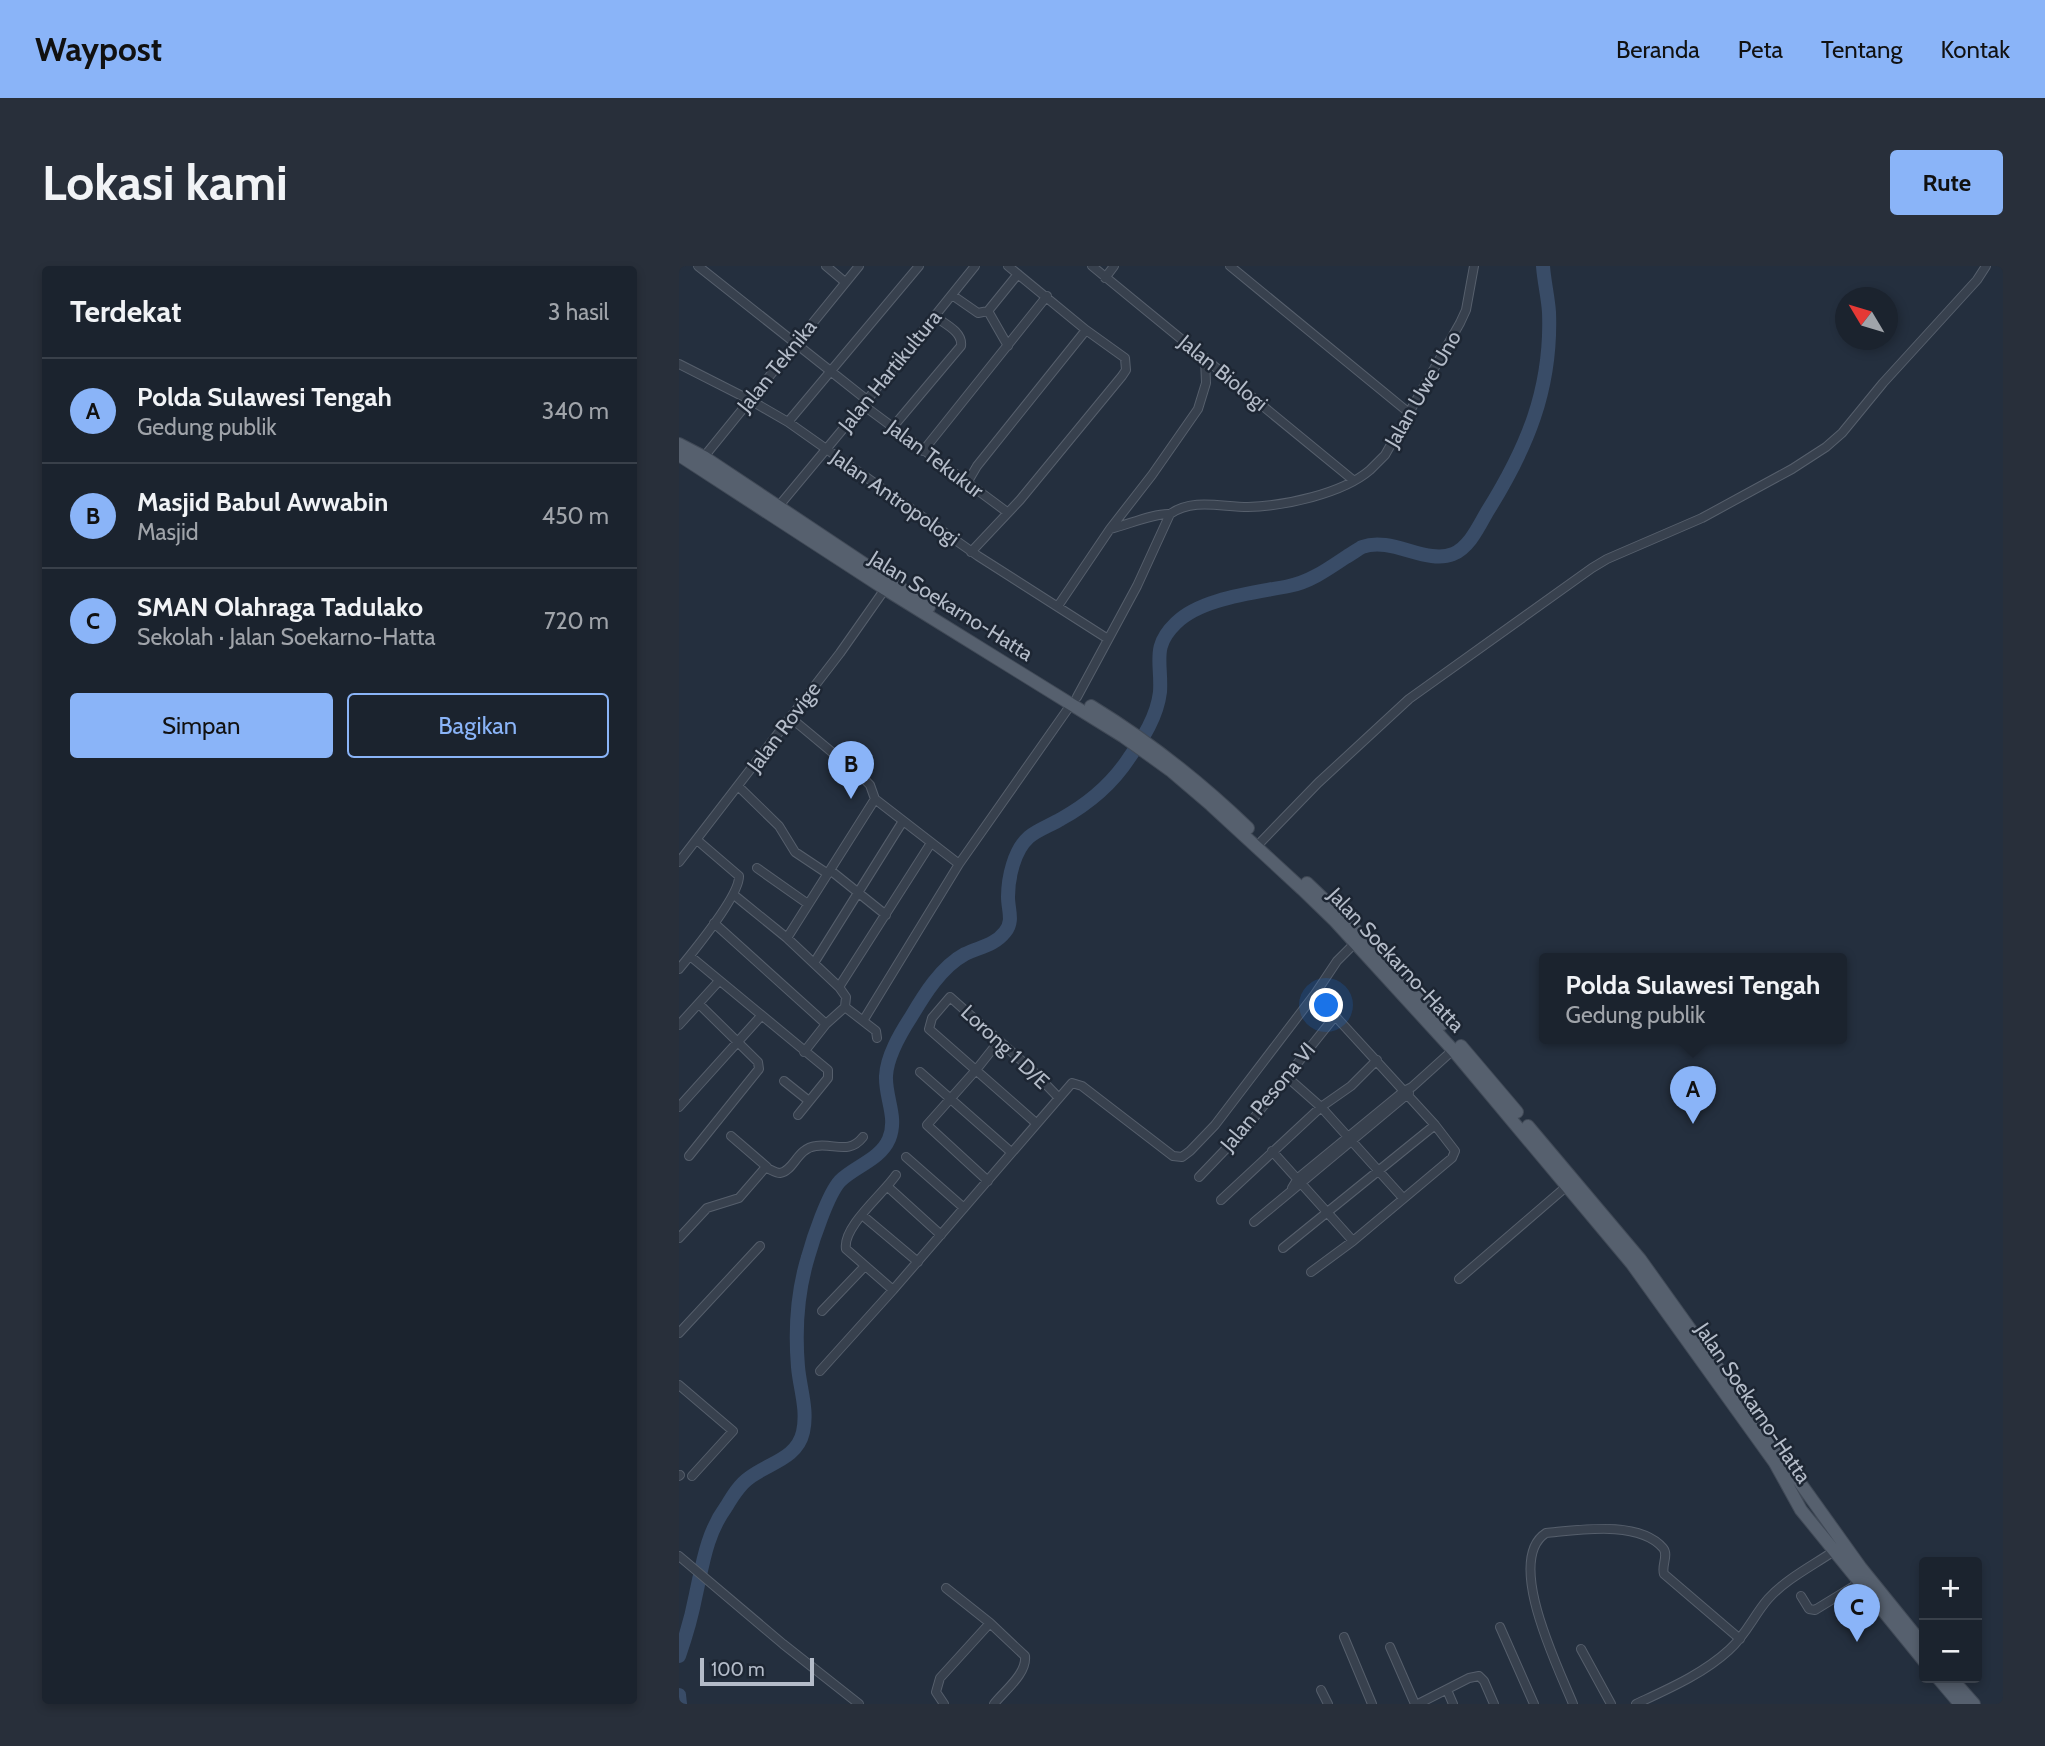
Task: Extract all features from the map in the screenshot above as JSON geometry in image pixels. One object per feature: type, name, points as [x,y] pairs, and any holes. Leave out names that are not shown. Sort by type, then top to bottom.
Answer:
[{"type":"main road","name":"Jalan Soekarno-Hatta","points":[[679,444],[700,462],[849,560],[1075,700],[1210,792],[1425,1012],[1453,1050],[1640,1259],[1775,1463],[1801,1510],[1919,1655]]},
{"type":"main road","name":"Jalan Soekarno-Hatta","points":[[679,455],[700,462],[778,507],[885,589],[1075,700]]},
{"type":"main road","name":"Jalan Soekarno-Hatta","points":[[1259,844],[1342,917],[1552,1161],[1567,1186],[1721,1380],[1861,1568],[1919,1640]]},
{"type":"main road","points":[[1942,1683],[1960,1704]]},
{"type":"main road","points":[[1955,1683],[1974,1704]]},
{"type":"street","name":"Jalan Tekukur","points":[[698,266],[831,372],[892,428],[1007,512]]},
{"type":"street","points":[[826,266],[845,282]]},
{"type":"street","name":"Jalan Teknika","points":[[700,462],[859,266]]},
{"type":"street","points":[[788,422],[919,266]]},
{"type":"street","name":"Jalan Hartikultura","points":[[778,507],[975,266]]},
{"type":"street","points":[[971,552],[1126,370],[1125,358],[1008,266]]},
{"type":"street","name":"Jalan Biologi","points":[[1092,266],[1329,458],[1353,481]]},
{"type":"street","points":[[1105,278],[1114,266]]},
{"type":"street","points":[[1230,266],[1408,412]]},
{"type":"street","name":"Jalan Uwe Uno","points":[[1110,529],[1198,504],[1270,506],[1335,489],[1369,471],[1385,455],[1460,323],[1466,310],[1474,266]]},
{"type":"street","points":[[1259,844],[1318,783],[1409,699],[1592,568],[1702,518],[1792,469],[1826,447],[1842,433],[1883,383],[1977,280],[1986,266]]},
{"type":"street","points":[[951,295],[978,313],[988,311],[1018,274]]},
{"type":"street","points":[[923,451],[1047,296]]},
{"type":"street","points":[[988,311],[1008,345]]},
{"type":"street","points":[[892,428],[961,346],[959,335],[935,316]]},
{"type":"street","points":[[967,483],[977,466],[1086,330]]},
{"type":"street","points":[[1058,606],[1110,529],[1198,409],[1206,383],[1205,358]]},
{"type":"street","name":"Jalan Antropologi","points":[[679,364],[788,422],[971,552],[1108,639]]},
{"type":"street","points":[[863,1021],[959,863],[1075,700],[1137,586],[1170,514]]},
{"type":"street","name":"Jalan Rovige","points":[[679,862],[791,718],[885,589]]},
{"type":"street","points":[[791,718],[863,778],[870,785],[875,799],[959,863]]},
{"type":"street","points":[[738,786],[779,826],[795,852],[829,872],[886,915]]},
{"type":"street","points":[[787,938],[875,799]]},
{"type":"street","points":[[814,963],[903,821]]},
{"type":"street","points":[[679,969],[734,895],[738,885],[739,876],[697,840]]},
{"type":"street","points":[[839,987],[931,843]]},
{"type":"street","points":[[757,868],[808,904]]},
{"type":"street","points":[[734,895],[787,938],[839,987],[846,997],[845,1007],[826,1024],[804,1052]]},
{"type":"street","points":[[714,923],[826,1024]]},
{"type":"street","points":[[820,1371],[918,1262],[1070,1084],[1076,1083],[1173,1156],[1182,1157],[1215,1125],[1337,961],[1355,943]]},
{"type":"street","points":[[689,956],[830,1073],[798,1115]]},
{"type":"street","points":[[679,1025],[719,981]]},
{"type":"street","points":[[1311,1272],[1353,1241],[1455,1154],[1408,1091],[1315,994]]},
{"type":"street","name":"Lorong 1 D/E","points":[[976,1070],[929,1029],[932,1018],[950,997],[1059,1098]]},
{"type":"street","points":[[689,1156],[759,1069],[758,1062],[699,1004]]},
{"type":"street","points":[[845,1007],[876,1031],[877,1038]]},
{"type":"street","name":"Jalan Pesona VI","points":[[1199,1177],[1245,1129],[1336,1015]]},
{"type":"street","points":[[679,1107],[761,1016]]},
{"type":"street","points":[[988,1181],[927,1125],[999,1041]]},
{"type":"street","points":[[1254,1222],[1453,1050]]},
{"type":"street","points":[[1221,1200],[1321,1107],[1351,1086],[1377,1060]]},
{"type":"street","points":[[976,1070],[1036,1123]]},
{"type":"street","points":[[920,1072],[1011,1152]]},
{"type":"street","points":[[1287,1077],[1351,1138],[1403,1198]]},
{"type":"street","points":[[784,1081],[809,1101]]},
{"type":"street","points":[[1283,1248],[1435,1125]]},
{"type":"street","points":[[731,1136],[767,1167],[779,1173],[807,1148],[816,1146],[846,1149],[859,1144],[863,1138]]},
{"type":"street","points":[[1272,1151],[1297,1183],[1353,1241]]},
{"type":"street","points":[[906,1157],[964,1208]]},
{"type":"street","points":[[679,1238],[707,1208],[739,1198],[767,1167]]},
{"type":"street","points":[[893,1290],[845,1246],[846,1237],[896,1175]]},
{"type":"street","points":[[1459,1279],[1567,1186]]},
{"type":"street","points":[[888,1187],[941,1235]]},
{"type":"street","points":[[862,1215],[918,1262]]},
{"type":"street","points":[[679,1333],[760,1246]]},
{"type":"street","points":[[822,1311],[865,1266]]},
{"type":"street","points":[[679,1385],[733,1431],[692,1476]]},
{"type":"street","points":[[1573,1704],[1537,1609],[1529,1572],[1534,1546],[1546,1533],[1594,1528],[1638,1532],[1663,1548],[1664,1574],[1739,1639]]},
{"type":"street","points":[[1636,1704],[1674,1686],[1720,1658],[1739,1639],[1778,1588],[1833,1551]]},
{"type":"street","points":[[679,1556],[859,1704]]},
{"type":"street","points":[[1801,1596],[1812,1610],[1859,1583]]},
{"type":"street","points":[[946,1588],[1021,1651],[1025,1662],[1022,1670],[994,1704]]},
{"type":"street","points":[[944,1704],[937,1695],[938,1682],[990,1623]]},
{"type":"street","points":[[1500,1627],[1534,1704]]},
{"type":"street","points":[[1344,1637],[1371,1704]]},
{"type":"street","points":[[1390,1647],[1417,1704],[1469,1678],[1479,1676],[1485,1681],[1494,1704]]},
{"type":"street","points":[[1581,1650],[1611,1704]]},
{"type":"street","points":[[1321,1690],[1328,1704]]},
{"type":"street","points":[[1447,1690],[1453,1704]]},
{"type":"waterway","points":[[679,1656],[714,1527],[745,1481],[781,1460],[800,1441],[805,1416],[798,1367],[797,1326],[804,1271],[821,1217],[835,1187],[880,1152],[889,1139],[892,1115],[886,1084],[887,1068],[895,1045],[916,1009],[948,966],[965,954],[1001,937],[1008,928],[1009,881],[1019,849],[1024,843],[1032,834],[1071,813],[1099,793],[1134,750],[1156,710],[1160,692],[1160,647],[1176,623],[1214,602],[1304,581],[1362,547],[1385,545],[1443,556],[1459,551],[1469,542],[1514,465],[1534,417],[1541,392],[1549,340],[1549,312],[1543,266]]},
{"type":"waterway","points":[[679,1695],[680,1704]]},
{"type":"place","name":"Masjid Babul Awwabin","points":[[851,799]]},
{"type":"place","name":"Polda Sulawesi Tengah","points":[[1693,1124]]},
{"type":"place","name":"SMAN Olahraga Tadulako","points":[[1857,1642]]}]
